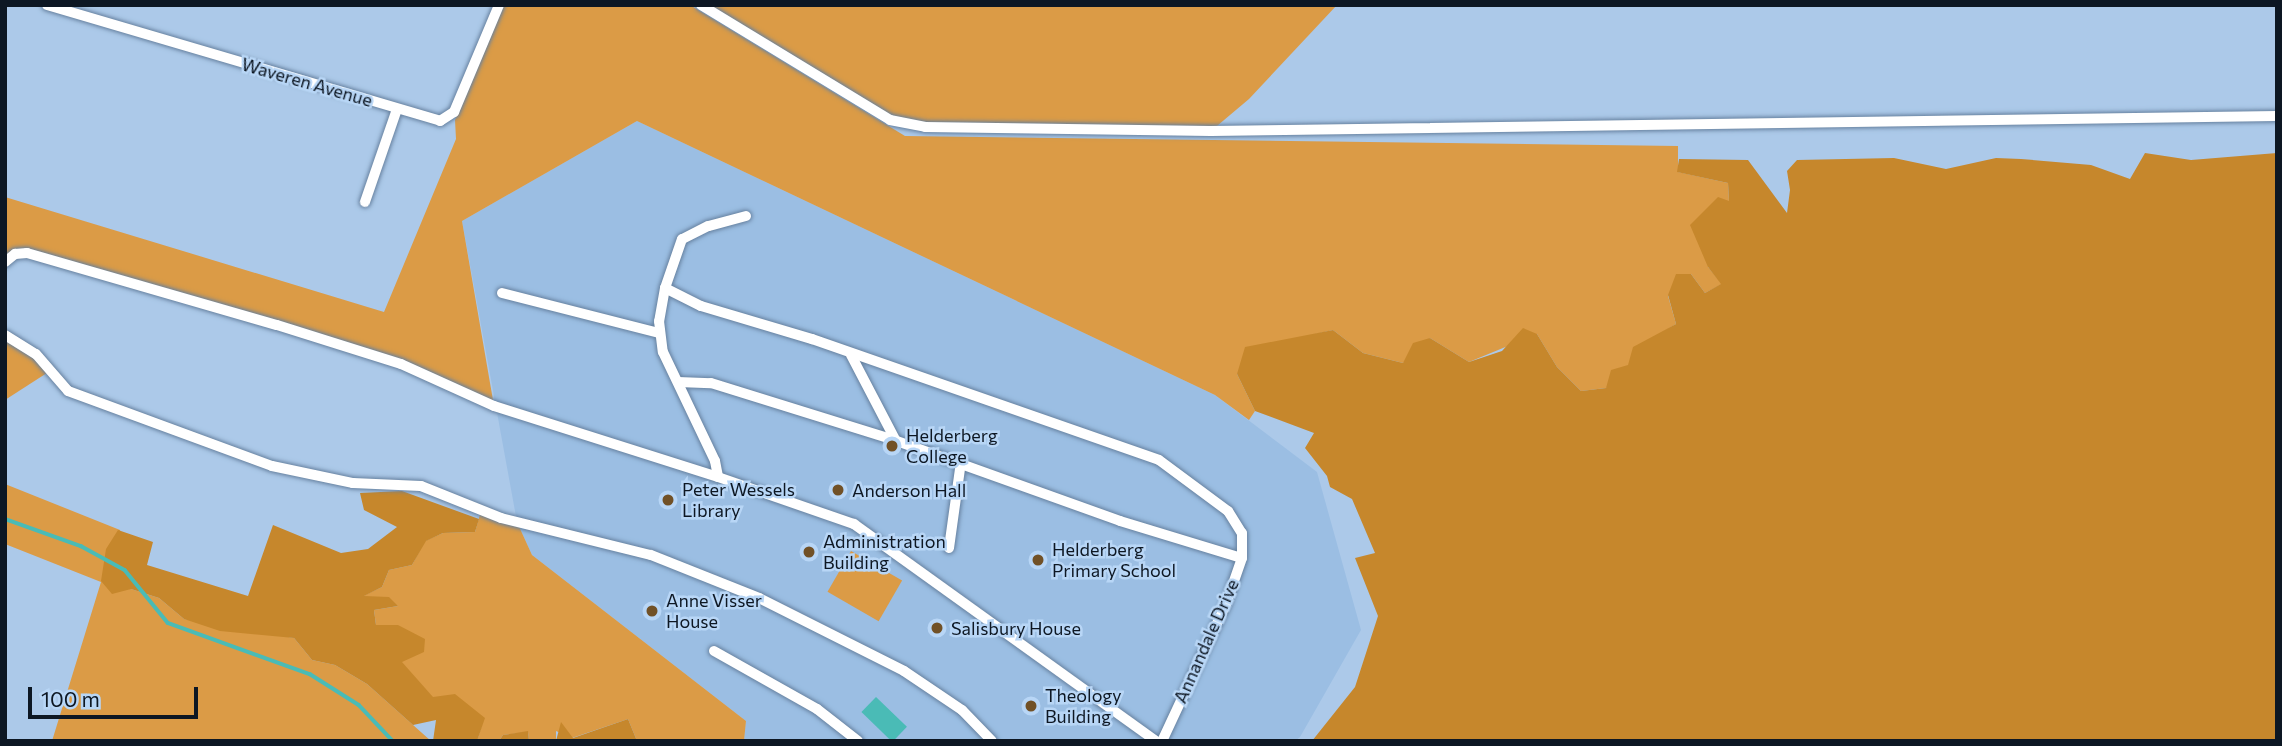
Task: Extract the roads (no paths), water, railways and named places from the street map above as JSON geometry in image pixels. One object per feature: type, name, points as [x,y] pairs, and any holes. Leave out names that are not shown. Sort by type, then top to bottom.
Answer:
[{"type":"street","name":"Waveren Avenue","points":[[47,5],[436,120],[451,116],[499,5]]},
{"type":"street","points":[[701,5],[890,120],[925,127],[1211,131],[2277,116]]},
{"type":"street","points":[[365,202],[397,109]]},
{"type":"street","points":[[718,477],[659,333],[664,288],[686,235],[746,216]]},
{"type":"street","points":[[5,262],[15,254],[27,253],[277,325],[401,364],[494,405],[718,477],[853,524],[1156,741]]},
{"type":"street","points":[[664,288],[701,306],[851,355],[896,440]]},
{"type":"street","points":[[502,293],[659,333]]},
{"type":"street","points":[[5,335],[36,354],[68,391],[272,466],[353,483],[421,486],[501,518],[650,555],[759,598],[904,671],[961,710],[992,741]]},
{"type":"street","name":"Annandale Drive","points":[[851,355],[1159,460],[1232,515],[1243,540],[1242,558],[1226,604],[1162,741]]},
{"type":"street","points":[[678,382],[711,383],[896,440],[961,461],[1120,521],[1242,558]]},
{"type":"street","points":[[948,548],[961,461]]},
{"type":"street","points":[[714,651],[817,709],[858,741]]},
{"type":"waterway","points":[[5,519],[81,546],[125,570],[168,623],[310,674],[359,705],[393,741]]},
{"type":"place","name":"Helderberg College","points":[[892,446]]},
{"type":"place","name":"Anderson Hall","points":[[838,490]]},
{"type":"place","name":"Peter Wessels Library","points":[[668,500]]},
{"type":"place","name":"Administration Building","points":[[809,552]]},
{"type":"place","name":"Helderberg Primary School","points":[[1038,560]]},
{"type":"place","name":"Anne Visser House","points":[[652,611]]},
{"type":"place","name":"Salisbury House","points":[[937,628]]},
{"type":"place","name":"Theology Building","points":[[1031,706]]}]
